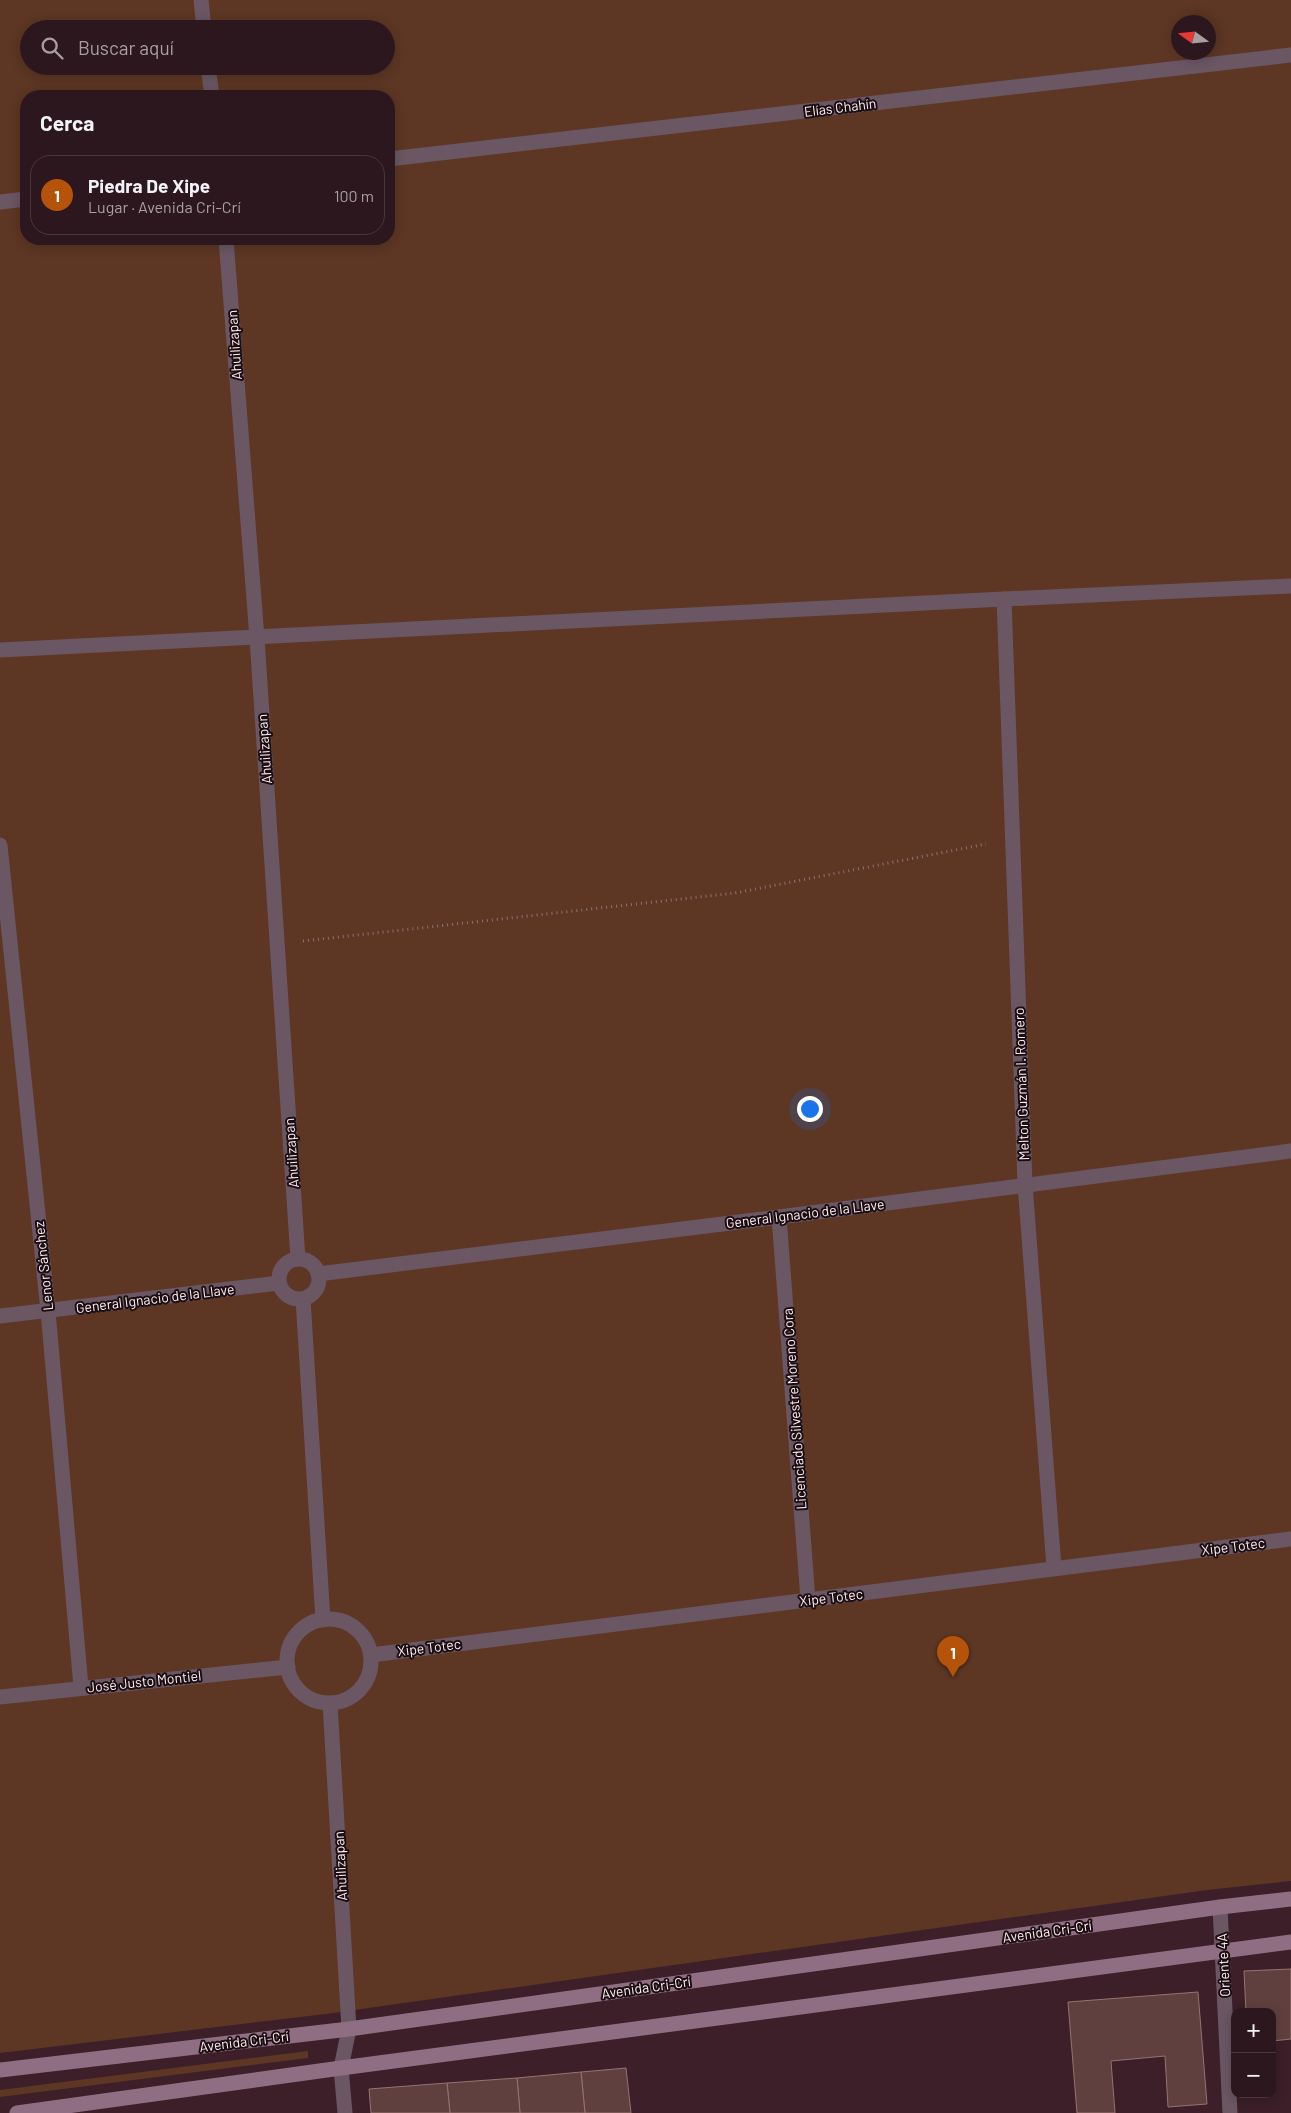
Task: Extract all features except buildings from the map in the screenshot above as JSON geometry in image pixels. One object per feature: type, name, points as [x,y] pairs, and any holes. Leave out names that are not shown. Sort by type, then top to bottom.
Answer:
[{"type":"main road","name":"Avenida Cri-Crí","points":[[0,2070],[349,2029],[1220,1907],[1291,1899]]},
{"type":"main road","points":[[17,2113],[1291,1942]]},
{"type":"street","points":[[201,0],[203,20]]},
{"type":"street","name":"Elías Chahín","points":[[395,158],[1291,55]]},
{"type":"street","points":[[209,75],[211,90]]},
{"type":"street","points":[[0,202],[20,200]]},
{"type":"street","name":"Ahuilizapan","points":[[226,245],[257,638],[298,1259]]},
{"type":"street","points":[[0,650],[1291,586]]},
{"type":"street","name":"Melton Guzmán I. Romero","points":[[1004,599],[1025,1184],[1054,1568]]},
{"type":"street","name":"Lenor Sánchez","points":[[0,846],[48,1311],[81,1687]]},
{"type":"street","name":"General Ignacio de la Llave","points":[[318,1274],[1291,1151]]},
{"type":"street","name":"Licenciado Silvestre Moreno Cora","points":[[779,1217],[808,1600]]},
{"type":"street","points":[[298,1259],[310,1263],[318,1274],[318,1287],[303,1299],[297,1299],[285,1294],[279,1283],[279,1276],[286,1264],[298,1259]]},
{"type":"street","name":"General Ignacio de la Llave","points":[[0,1316],[279,1283]]},
{"type":"street","points":[[303,1299],[323,1620]]},
{"type":"street","name":"Xipe Totec","points":[[371,1655],[1291,1539]]},
{"type":"street","points":[[332,1619],[345,1622],[358,1630],[367,1642],[371,1655],[371,1668],[367,1681],[359,1691],[348,1699],[330,1703],[309,1699],[291,1680],[288,1667],[288,1652],[294,1638],[304,1628],[323,1620],[332,1619]]},
{"type":"street","name":"José Justo Montiel","points":[[0,1697],[81,1687],[288,1667]]},
{"type":"street","name":"Ahuilizapan","points":[[330,1703],[349,2029],[341,2068],[345,2113]]},
{"type":"street","name":"Oriente 4A","points":[[1220,1907],[1230,2113]]},
{"type":"path","points":[[277,944],[735,893],[1013,838]]},
{"type":"shaded area","points":[[0,0],[1291,0],[1291,1881],[1207,1890],[326,2014],[0,2053]]},
{"type":"shaded area","points":[[308,2051],[308,2058],[0,2097],[0,2090]]},
{"type":"place","name":"Piedra De Xipe","points":[[953,1677]]}]
